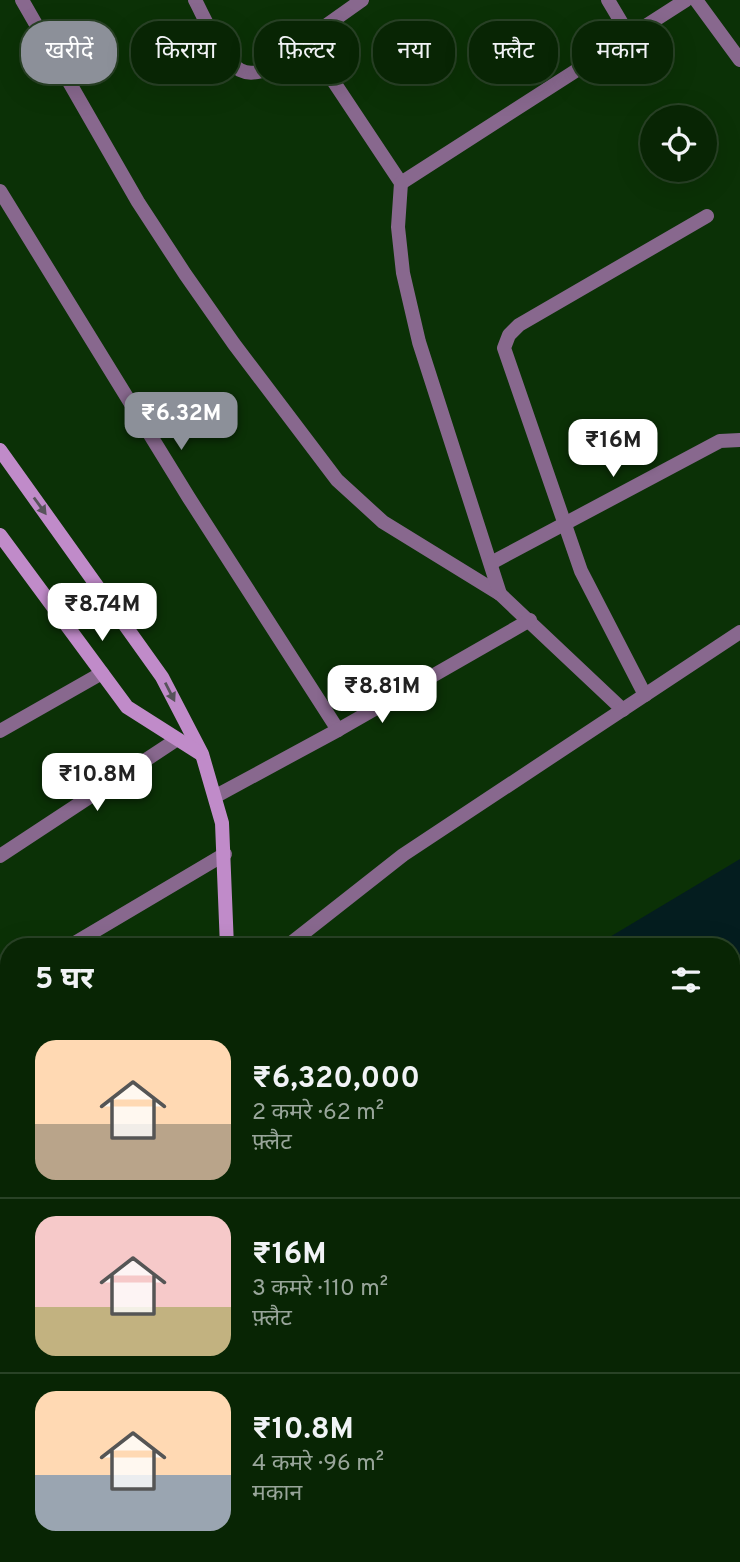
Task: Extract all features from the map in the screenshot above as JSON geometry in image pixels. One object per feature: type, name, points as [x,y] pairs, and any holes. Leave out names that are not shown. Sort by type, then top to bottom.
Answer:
[{"type":"street","points":[[22,0],[138,202],[184,274],[330,471],[383,522],[500,594],[623,710]]},
{"type":"street","points":[[195,0],[225,53],[241,71],[254,72]]},
{"type":"street","points":[[333,21],[362,0]]},
{"type":"street","points":[[608,0],[620,21]]},
{"type":"street","points":[[654,21],[686,0]]},
{"type":"street","points":[[696,0],[740,60]]},
{"type":"street","points":[[401,183],[572,74]]},
{"type":"street","points":[[335,84],[401,183],[398,227],[402,273],[419,342],[500,594]]},
{"type":"street","points":[[0,191],[189,498],[338,730]]},
{"type":"street","points":[[645,695],[581,571],[504,348],[509,335],[519,326],[707,216]]},
{"type":"street","points":[[491,563],[720,441],[740,440]]},
{"type":"street","points":[[0,450],[162,677],[202,754],[222,822],[227,938]]},
{"type":"street","points":[[0,535],[127,707],[202,754]]},
{"type":"street","points":[[216,796],[530,620]]},
{"type":"street","points":[[297,938],[403,855],[740,632]]},
{"type":"street","points":[[0,731],[102,674]]},
{"type":"street","points":[[0,856],[176,740]]},
{"type":"street","points":[[83,938],[225,854]]},
{"type":"water","points":[[740,859],[740,938],[608,938]]}]
